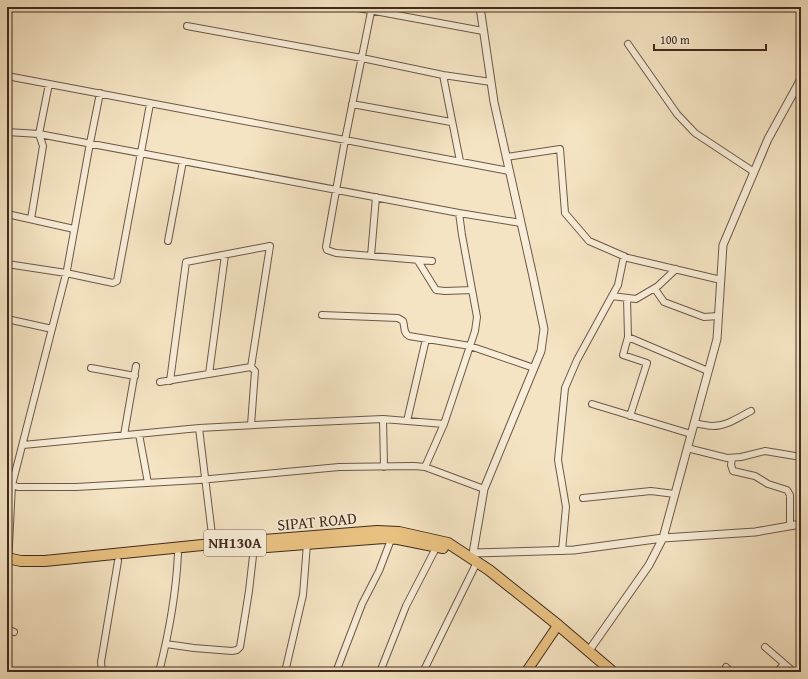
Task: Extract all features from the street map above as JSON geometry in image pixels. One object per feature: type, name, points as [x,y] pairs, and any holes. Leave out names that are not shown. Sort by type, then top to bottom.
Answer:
[{"type":"highway","name":"SIPAT ROAD","points":[[8,562],[45,561],[213,548],[377,531],[438,544],[459,550],[474,558],[558,625],[608,671]]},
{"type":"highway","name":"SIPAT ROAD","points":[[8,562],[22,567],[41,568],[118,561],[213,548],[307,544],[393,535]]},
{"type":"main road","points":[[526,672],[558,625]]},
{"type":"street","points":[[353,7],[371,9],[483,31]]},
{"type":"street","points":[[424,672],[474,558],[484,489],[541,350],[544,329],[494,102],[480,7]]},
{"type":"street","points":[[371,9],[336,189],[326,244],[327,250],[336,253],[432,261]]},
{"type":"street","points":[[187,26],[362,58],[443,75],[491,82]]},
{"type":"street","points":[[628,44],[677,114],[695,133],[754,172]]},
{"type":"street","points":[[443,75],[451,122],[460,161]]},
{"type":"street","points":[[7,76],[509,171]]},
{"type":"street","points":[[588,652],[649,565],[663,538],[717,339],[723,245],[768,139],[801,79]]},
{"type":"street","points":[[31,219],[44,146],[39,134],[49,84]]},
{"type":"street","points":[[8,562],[10,484],[22,445],[66,273],[100,94]]},
{"type":"street","points":[[7,264],[66,273],[113,283],[117,281],[150,104]]},
{"type":"street","points":[[352,104],[451,122]]},
{"type":"street","points":[[7,132],[39,134],[90,143],[459,213],[521,223]]},
{"type":"street","points":[[506,157],[560,149],[565,213],[589,241],[624,256],[721,280]]},
{"type":"street","points":[[168,241],[183,161]]},
{"type":"street","points":[[371,256],[376,197]]},
{"type":"street","points":[[425,467],[444,424],[476,331],[477,317],[459,213]]},
{"type":"street","points":[[7,214],[74,229]]},
{"type":"street","points":[[170,381],[186,262],[270,246],[251,367]]},
{"type":"street","points":[[209,374],[225,255]]},
{"type":"street","points":[[562,550],[566,506],[558,460],[565,388],[577,360],[618,285],[624,256]]},
{"type":"street","points":[[418,261],[436,290],[472,290]]},
{"type":"street","points":[[612,296],[636,299],[655,289],[676,269]]},
{"type":"street","points":[[655,289],[664,302],[704,317],[718,316]]},
{"type":"street","points":[[627,298],[628,337],[623,355],[648,362],[630,416]]},
{"type":"street","points":[[322,315],[398,318],[403,321],[406,334],[415,338],[470,346],[534,368]]},
{"type":"street","points":[[7,319],[52,329]]},
{"type":"street","points":[[628,337],[708,371]]},
{"type":"street","points":[[407,421],[426,339]]},
{"type":"street","points":[[124,435],[136,366]]},
{"type":"street","points":[[160,382],[251,367]]},
{"type":"street","points":[[250,425],[255,371],[251,367]]},
{"type":"street","points":[[91,368],[135,376]]},
{"type":"street","points":[[592,404],[691,434]]},
{"type":"street","points":[[694,423],[712,426],[720,425],[731,422],[751,411]]},
{"type":"street","points":[[22,445],[199,428],[383,418],[444,424]]},
{"type":"street","points":[[383,418],[384,467]]},
{"type":"street","points":[[199,428],[213,548]]},
{"type":"street","points":[[139,434],[148,483]]},
{"type":"street","points":[[687,448],[732,458],[761,451],[801,457]]},
{"type":"street","points":[[732,458],[731,465],[734,471],[755,476],[768,484],[787,490],[790,495],[790,526]]},
{"type":"street","points":[[10,484],[18,487],[76,488],[205,479],[339,467],[425,467],[484,489]]},
{"type":"street","points":[[583,498],[651,491],[675,494]]},
{"type":"street","points":[[474,558],[574,550],[663,538],[755,532],[801,524]]},
{"type":"street","points":[[336,672],[362,604],[379,571],[393,535]]},
{"type":"street","points":[[285,672],[303,595],[307,544]]},
{"type":"street","points":[[380,672],[406,606],[438,544]]},
{"type":"street","points":[[166,644],[194,648],[232,650],[237,650],[240,647],[248,599],[254,547]]},
{"type":"street","points":[[159,672],[166,644],[177,581],[178,554]]},
{"type":"street","points":[[102,672],[101,662],[118,561]]},
{"type":"street","points":[[7,629],[14,632]]},
{"type":"street","points":[[765,647],[794,672]]},
{"type":"street","points":[[777,672],[784,664]]},
{"type":"street","points":[[726,668],[731,672]]}]
